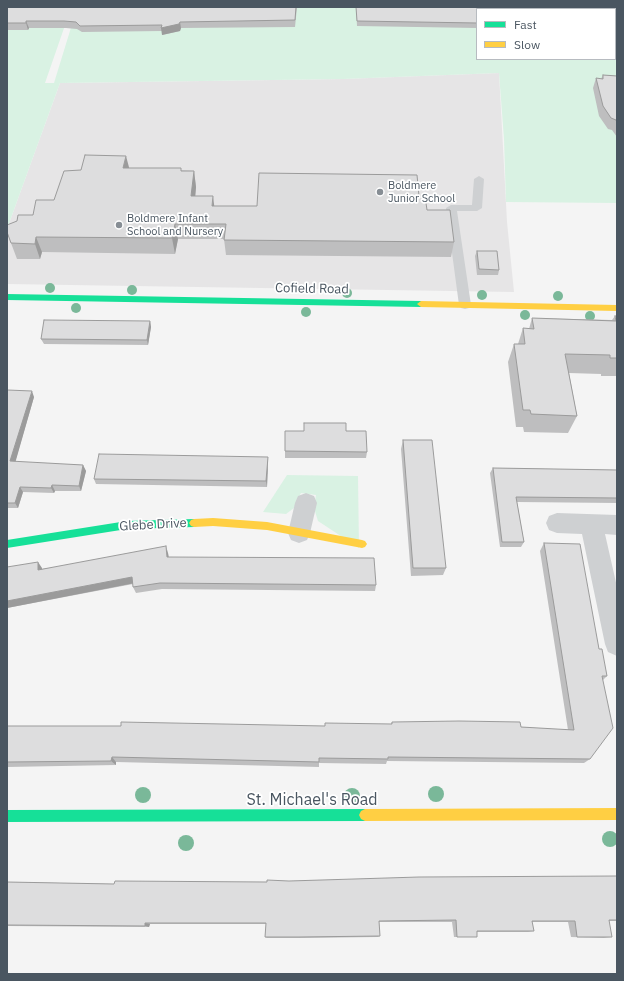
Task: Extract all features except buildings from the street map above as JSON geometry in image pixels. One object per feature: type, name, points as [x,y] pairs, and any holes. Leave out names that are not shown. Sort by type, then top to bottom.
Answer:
[{"type":"street","name":"Cofield Road","points":[[7,297],[617,308]]},
{"type":"street","points":[[299,532],[306,504]]},
{"type":"street","name":"Glebe Drive","points":[[7,544],[134,525],[213,522],[267,526],[362,544]]},
{"type":"street","points":[[557,523],[617,525]]},
{"type":"street","points":[[592,525],[617,644]]},
{"type":"street","name":"St. Michael's Road","points":[[7,816],[617,814]]},
{"type":"lane","points":[[465,305],[451,208],[477,208],[479,179]]},
{"type":"shaded area","name":"Boldmere Junior School","points":[[499,73],[507,222],[514,292],[7,284],[7,229],[60,83],[343,79]]},
{"type":"green space","points":[[7,8],[71,8],[45,83],[54,83],[77,8],[476,8],[476,60],[616,60],[617,17],[617,203],[506,202],[504,139],[499,73],[343,79],[60,83],[7,229]]},
{"type":"green space","points":[[287,475],[358,476],[359,548],[318,521],[314,508],[316,495],[301,493],[294,508],[286,514],[263,512]]},
{"type":"traffic: fast","points":[[7,297],[421,304]]},
{"type":"traffic: fast","points":[[7,544],[127,525],[194,523]]},
{"type":"traffic: fast","points":[[7,816],[365,815]]},
{"type":"traffic: slow","points":[[421,304],[617,308]]},
{"type":"traffic: slow","points":[[194,523],[213,522],[267,526],[362,544]]},
{"type":"traffic: slow","points":[[365,815],[617,814]]},
{"type":"place","name":"Boldmere Junior School","points":[[380,192]]},
{"type":"place","name":"Boldmere Infant School and Nursery","points":[[119,225]]}]
